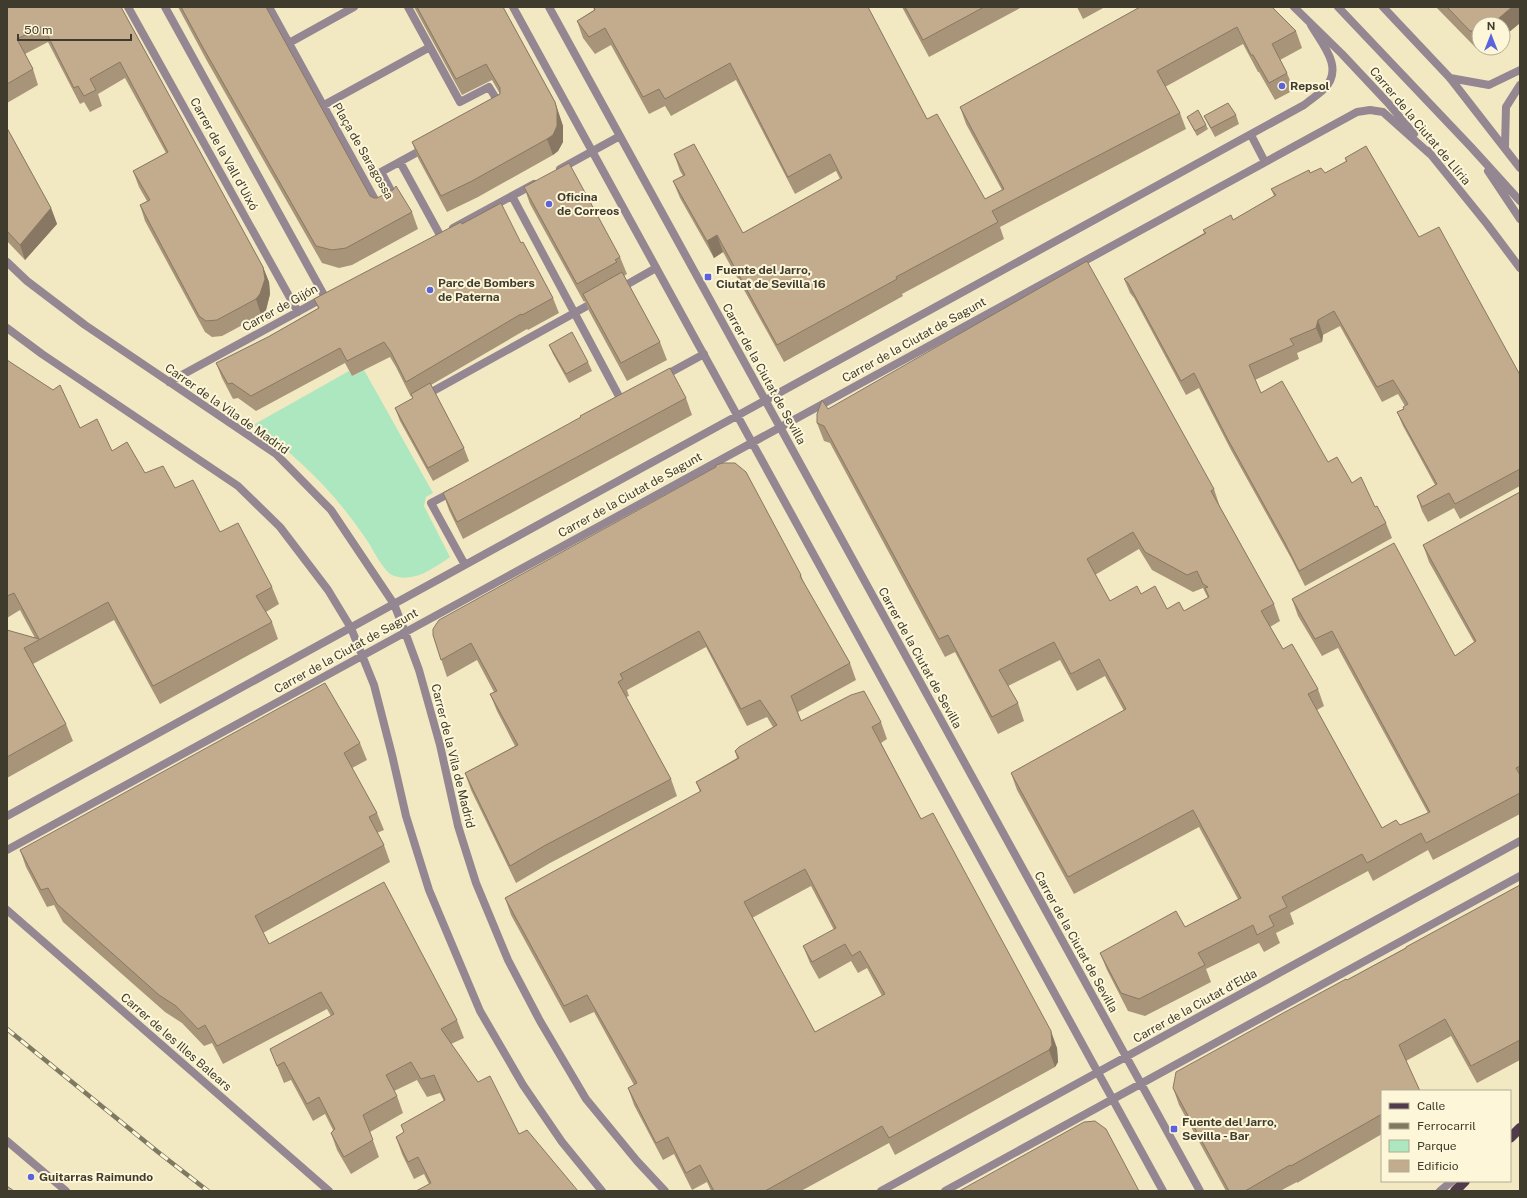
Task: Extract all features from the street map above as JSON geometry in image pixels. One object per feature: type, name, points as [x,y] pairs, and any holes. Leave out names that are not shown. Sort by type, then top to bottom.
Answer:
[{"type":"main road","points":[[1511,1135],[1520,1128]]},
{"type":"main road","points":[[1455,1191],[1464,1182]]},
{"type":"street","name":"Carrer de la Vall d'Uixó","points":[[128,7],[298,312]]},
{"type":"street","name":"Carrer de la Vall d'Uixó","points":[[166,7],[329,295]]},
{"type":"street","name":"Plaça de Saragossa","points":[[269,7],[381,210],[397,202],[381,172],[434,143]]},
{"type":"street","points":[[289,43],[354,7]]},
{"type":"street","points":[[408,7],[460,102],[490,87],[501,107],[494,110]]},
{"type":"street","points":[[513,7],[1163,1191]]},
{"type":"street","name":"Carrer de la Ciutat de Sevilla","points":[[549,7],[1200,1191]]},
{"type":"street","name":"Carrer de la Ciutat de Llíria","points":[[1294,7],[1342,54],[1388,103],[1487,224],[1520,268]]},
{"type":"street","name":"Carrer de la Ciutat de Llíria","points":[[1338,7],[1471,147],[1520,201]]},
{"type":"street","points":[[1383,7],[1450,78],[1520,168]]},
{"type":"street","name":"Carrer de la Ciutat de Sagunt","points":[[7,816],[1304,105],[1324,89],[1332,75],[1330,57],[1311,25]]},
{"type":"street","name":"Plaça de Saragossa","points":[[324,105],[430,47]]},
{"type":"street","points":[[1450,78],[1489,85],[1520,70]]},
{"type":"street","points":[[1505,147],[1506,107],[1520,85]]},
{"type":"street","name":"Carrer de la Ciutat de Sagunt","points":[[7,850],[1357,112],[1370,110],[1383,112],[1430,154]]},
{"type":"street","points":[[1251,135],[1265,162]]},
{"type":"street","points":[[552,174],[620,136]]},
{"type":"street","name":"Carrer de la Ciutat de Llíria","points":[[1471,147],[1520,219]]},
{"type":"street","points":[[400,162],[436,237],[538,181]]},
{"type":"street","points":[[512,196],[621,400]]},
{"type":"street","name":"Carrer de la Vila de Madrid","points":[[7,262],[27,281],[85,326],[276,454],[331,510],[394,604],[419,670],[440,744],[458,826],[476,883],[508,960],[540,1021],[586,1098],[637,1161],[665,1191]]},
{"type":"street","points":[[421,397],[656,268]]},
{"type":"street","name":"Carrer de Gijón","points":[[169,382],[329,295]]},
{"type":"street","points":[[7,328],[42,354],[238,486],[280,527],[328,590],[351,628],[374,685],[406,816],[429,890],[480,1011],[523,1085],[562,1142],[602,1191]]},
{"type":"street","points":[[655,381],[704,354]]},
{"type":"street","points":[[458,488],[431,503],[465,565]]},
{"type":"street","name":"Carrer de la Ciutat d'Elda","points":[[881,1191],[1520,841]]},
{"type":"street","points":[[945,1191],[1520,876]]},
{"type":"street","name":"Carrer de les Illes Balears","points":[[7,910],[329,1191]]},
{"type":"street","points":[[7,1141],[66,1191]]},
{"type":"street","points":[[1440,1191],[1451,1182]]},
{"type":"green space","points":[[364,370],[433,493],[426,497],[424,506],[450,557],[423,574],[408,578],[388,573],[367,540],[327,489],[285,449],[253,425],[349,371],[352,376]]},
{"type":"building","points":[[7,7],[121,7],[263,267],[265,279],[260,294],[256,299],[217,320],[206,321],[199,316],[140,205],[150,200],[133,171],[168,152],[120,62],[90,79],[96,90],[84,96],[78,86],[74,88],[43,26],[17,39],[33,69],[7,84]]},
{"type":"building","points":[[181,7],[266,7],[370,196],[377,198],[393,190],[396,186],[412,212],[346,248],[332,250],[316,246]]},
{"type":"building","points":[[417,7],[503,7],[555,102],[557,110],[557,126],[553,135],[472,181],[441,196],[412,142],[500,94],[500,88],[486,64],[456,79]]},
{"type":"building","points":[[594,7],[868,7],[927,119],[937,114],[985,199],[1004,189],[960,107],[1140,7],[1272,7],[1296,31],[1272,44],[1287,73],[1269,83],[1253,55],[1251,55],[1237,27],[1157,71],[1180,113],[992,211],[998,222],[896,277],[897,279],[777,345],[717,235],[707,241],[673,181],[685,175],[674,154],[694,144],[743,233],[842,178],[830,154],[788,177],[730,63],[665,99],[659,89],[643,97],[605,28],[589,37],[577,21],[595,10]]},
{"type":"building","points":[[905,7],[984,7],[923,40]]},
{"type":"building","points":[[1447,7],[1512,7],[1501,16],[1471,16],[1470,31]]},
{"type":"building","points":[[1228,103],[1236,115],[1211,128],[1204,116]]},
{"type":"building","points":[[1198,110],[1206,125],[1195,131],[1187,117]]},
{"type":"building","points":[[7,128],[51,208],[20,245],[7,231]]},
{"type":"building","points":[[1366,146],[1419,237],[1439,227],[1520,375],[1520,469],[1455,504],[1449,493],[1422,507],[1417,496],[1437,484],[1397,412],[1404,409],[1403,407],[1408,404],[1393,380],[1377,387],[1334,311],[1318,320],[1316,328],[1290,339],[1294,345],[1249,365],[1261,393],[1282,381],[1328,462],[1337,457],[1352,483],[1361,477],[1375,507],[1377,506],[1386,523],[1299,571],[1226,436],[1194,373],[1181,381],[1128,283],[1124,279],[1206,233],[1203,230],[1231,215],[1233,220],[1276,195],[1271,189],[1309,170],[1310,173],[1321,168],[1325,173],[1347,161],[1345,158]]},
{"type":"building","points":[[569,163],[620,257],[615,260],[617,262],[577,284],[524,187]]},
{"type":"building","points":[[501,203],[521,243],[523,242],[553,298],[522,315],[521,314],[406,382],[391,352],[384,342],[347,361],[340,348],[251,396],[232,383],[228,384],[216,363],[268,337],[319,308],[314,299],[461,222],[462,224]]},
{"type":"building","points":[[1087,261],[1214,489],[1211,491],[1274,604],[1261,611],[1283,649],[1292,644],[1318,689],[1308,694],[1382,828],[1396,820],[1400,825],[1430,812],[1332,631],[1315,639],[1292,599],[1394,543],[1455,656],[1476,641],[1423,545],[1520,492],[1520,766],[1516,768],[1520,775],[1520,793],[1426,843],[1421,833],[1367,863],[1362,854],[1282,897],[1287,907],[1269,916],[1274,926],[1257,935],[1253,925],[1198,953],[1205,965],[1139,999],[1121,993],[1100,953],[1176,911],[1185,927],[1241,898],[1193,810],[1068,877],[1011,773],[1126,709],[1099,659],[1071,674],[1054,642],[999,670],[1018,703],[992,717],[948,635],[939,639],[824,426],[817,423],[817,414],[822,400],[828,409]],"holes":[[[1133,532],[1145,552],[1187,575],[1197,571],[1203,584],[1208,587],[1205,588],[1209,597],[1184,611],[1179,602],[1167,609],[1155,586],[1141,594],[1137,586],[1110,601],[1087,559]]]},
{"type":"building","points":[[622,272],[660,342],[621,363],[583,294]]},
{"type":"building","points":[[572,332],[588,362],[566,374],[549,345]]},
{"type":"building","points":[[7,360],[53,390],[60,385],[80,428],[97,419],[112,451],[127,442],[145,473],[163,466],[175,488],[193,480],[220,532],[238,523],[272,587],[256,596],[272,622],[153,686],[108,602],[24,648],[66,724],[7,757],[7,630],[39,639],[14,593],[7,596]]},
{"type":"building","points":[[670,368],[686,398],[457,522],[443,493],[581,417],[580,416]]},
{"type":"building","points":[[430,383],[464,448],[428,468],[395,408],[413,398],[411,394]]},
{"type":"building","points":[[723,463],[735,463],[746,472],[801,575],[800,576],[850,663],[791,696],[801,721],[851,695],[864,691],[881,722],[872,727],[921,819],[933,813],[1051,1031],[1052,1045],[1049,1050],[889,1138],[882,1126],[765,1191],[714,1191],[700,1165],[686,1173],[668,1137],[656,1143],[628,1088],[637,1083],[587,995],[564,1006],[505,898],[701,791],[696,782],[739,758],[735,751],[739,747],[777,725],[760,700],[741,709],[699,631],[620,674],[623,679],[618,682],[671,779],[544,846],[510,866],[465,773],[518,745],[490,694],[497,691],[471,643],[441,660],[433,635],[433,629],[439,620],[716,467],[716,465]],"holes":[[[805,869],[836,928],[803,946],[812,962],[845,944],[852,956],[860,951],[885,994],[815,1032],[744,902]]]},
{"type":"building","points":[[325,683],[360,743],[344,753],[377,813],[369,817],[384,845],[255,916],[269,944],[384,882],[457,1020],[441,1029],[478,1082],[490,1076],[519,1134],[527,1130],[578,1191],[416,1191],[431,1183],[418,1157],[408,1162],[396,1137],[404,1132],[401,1125],[445,1100],[434,1075],[421,1079],[411,1062],[386,1075],[397,1096],[363,1115],[373,1140],[344,1157],[331,1133],[335,1129],[319,1097],[307,1104],[284,1062],[277,1066],[270,1049],[334,1014],[321,992],[217,1046],[205,1025],[198,1029],[176,1006],[159,995],[57,904],[48,888],[41,890],[20,850]]},
{"type":"building","points":[[1520,885],[1520,1040],[1471,1066],[1445,1019],[1399,1045],[1420,1090],[1381,1090],[1381,1115],[1245,1191],[1229,1191],[1173,1088],[1176,1072]]},
{"type":"building","points":[[1095,1121],[1106,1129],[1139,1191],[959,1191],[1084,1122]]},
{"type":"building","points":[[7,1186],[14,1191],[7,1191]]},
{"type":"railway","points":[[7,1029],[208,1191]]},
{"type":"place","name":"Repsol","points":[[1282,86]]},
{"type":"place","name":"Oficina de Correos","points":[[549,204]]},
{"type":"place","name":"Fuente del Jarro, Ciutat de Sevilla 16","points":[[708,277]]},
{"type":"place","name":"Parc de Bombers de Paterna","points":[[430,290]]},
{"type":"place","name":"Fuente del Jarro, Sevilla - Bar","points":[[1174,1129]]},
{"type":"place","name":"Guitarras Raimundo","points":[[31,1177]]}]
